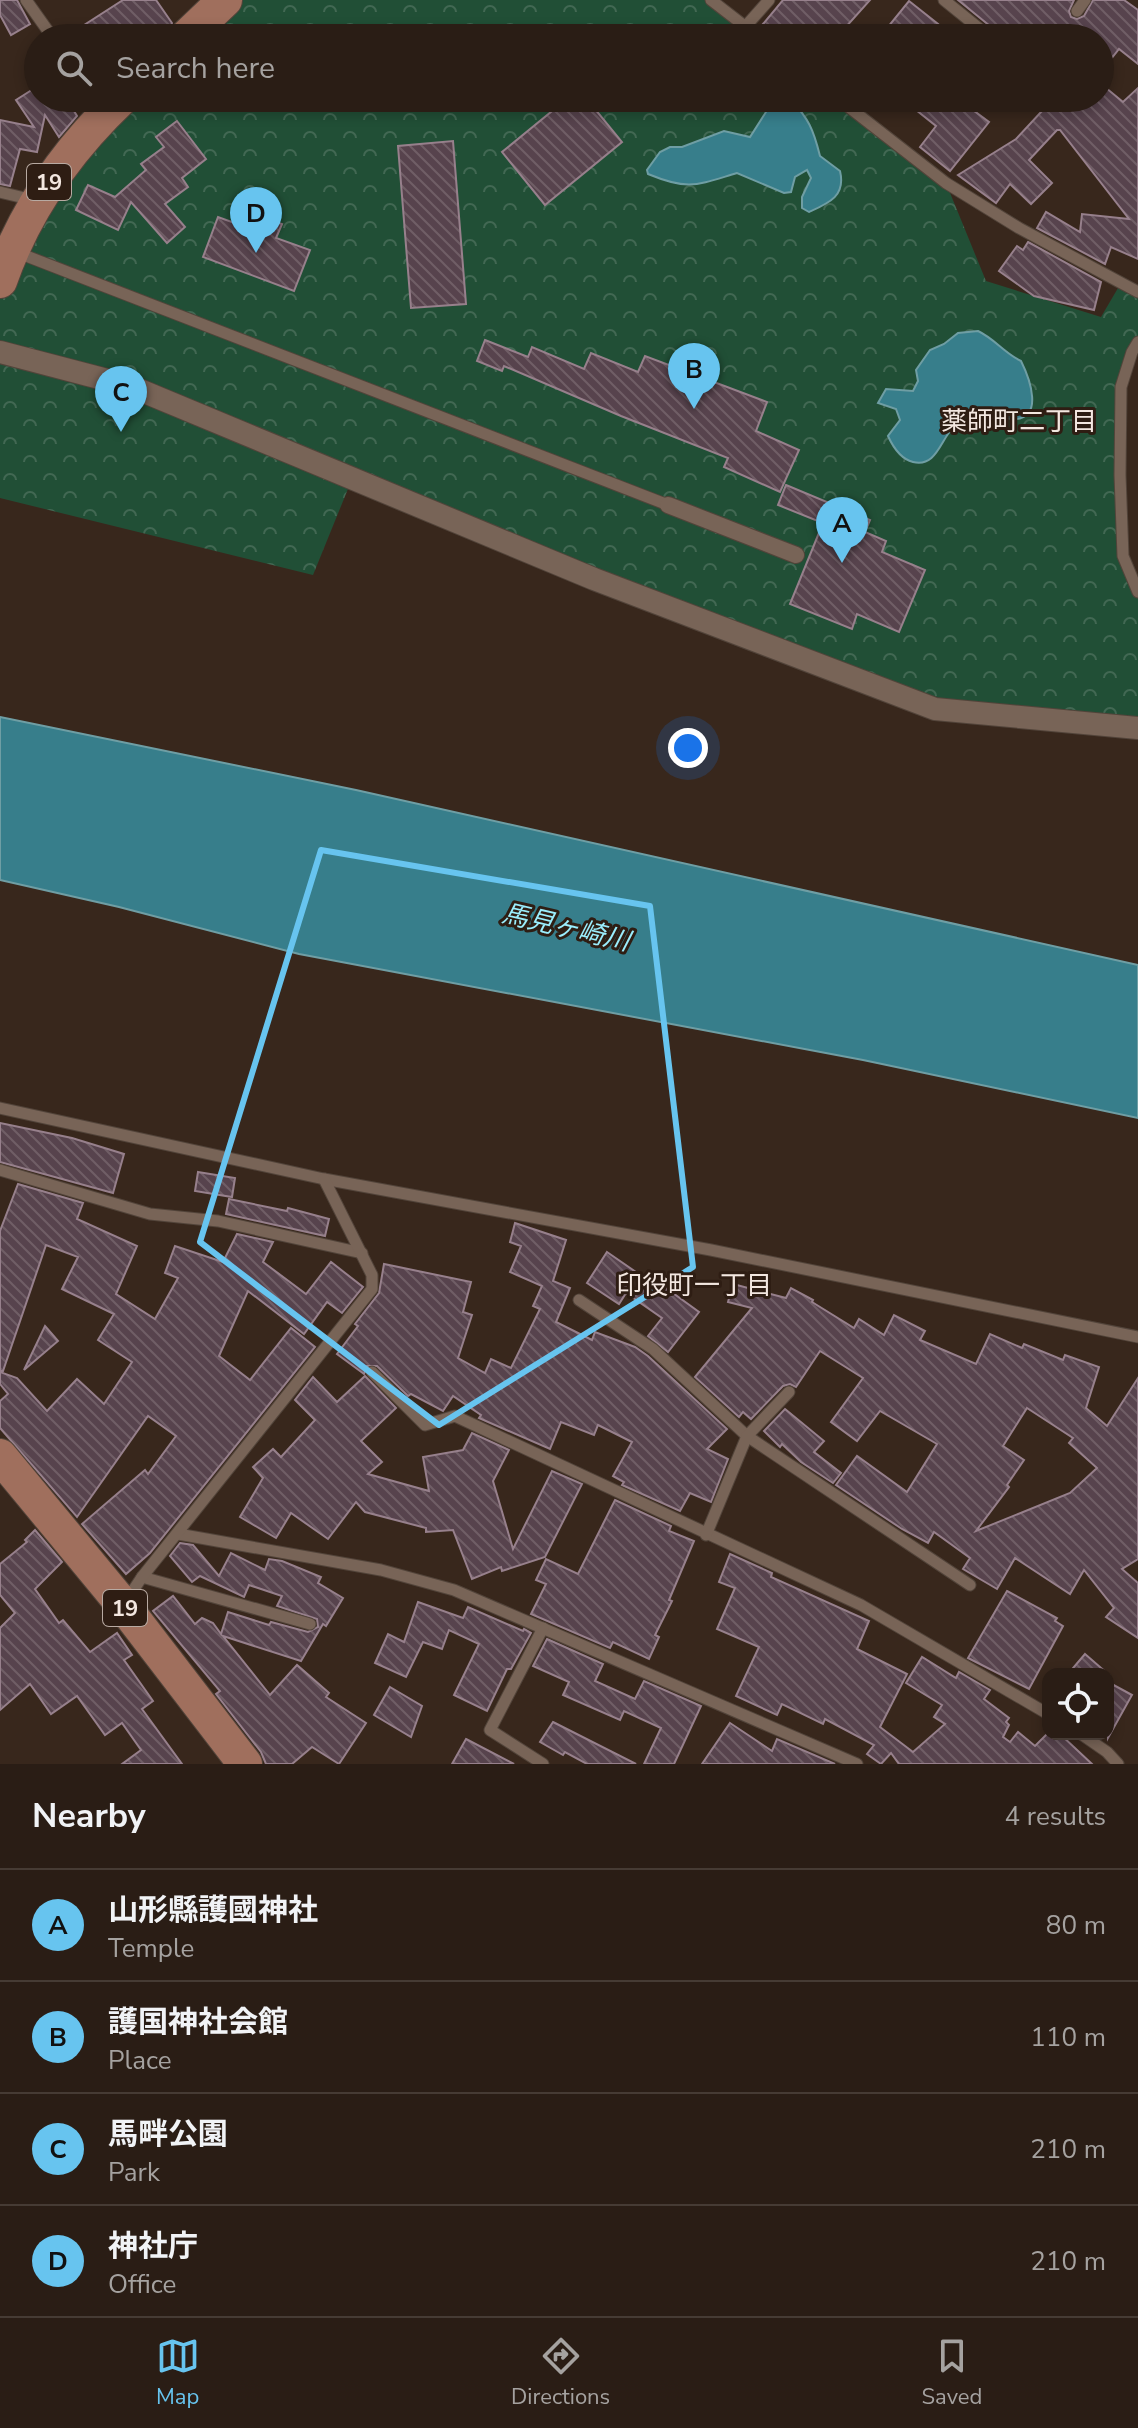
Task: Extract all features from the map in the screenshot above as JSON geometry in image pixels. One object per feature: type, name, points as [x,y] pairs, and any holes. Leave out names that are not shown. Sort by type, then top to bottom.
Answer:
[{"type":"main road","points":[[200,24],[225,0]]},
{"type":"main road","name":"19","points":[[3,271],[37,201],[75,145],[104,112]]},
{"type":"main road","name":"19","points":[[0,1456],[123,1605],[245,1764]]},
{"type":"street","points":[[0,352],[130,386],[594,579],[935,709],[1138,728]]},
{"type":"street","points":[[668,505],[796,555]]},
{"type":"lane","points":[[26,0],[43,24]]},
{"type":"lane","points":[[711,0],[741,24]]},
{"type":"lane","points":[[748,24],[769,0]]},
{"type":"lane","points":[[944,0],[974,24]]},
{"type":"lane","points":[[1077,11],[1085,0]]},
{"type":"lane","points":[[855,112],[946,183],[1019,228],[1138,292]]},
{"type":"lane","points":[[0,192],[37,201]]},
{"type":"lane","points":[[3,271],[668,505]]},
{"type":"lane","points":[[1138,342],[1121,387],[1120,500],[1123,556],[1138,592]]},
{"type":"lane","points":[[0,1108],[324,1179],[711,1250],[1138,1337]]},
{"type":"lane","points":[[0,1170],[150,1214],[218,1221],[362,1253]]},
{"type":"lane","points":[[123,1605],[142,1577],[372,1289],[372,1275],[324,1179]]},
{"type":"lane","points":[[579,1300],[653,1349],[747,1436],[970,1585]]},
{"type":"lane","points":[[372,1372],[425,1425],[455,1416],[861,1605],[1042,1711]]},
{"type":"lane","points":[[706,1535],[747,1436],[789,1392]]},
{"type":"lane","points":[[178,1534],[381,1570],[454,1590],[857,1764]]},
{"type":"lane","points":[[142,1577],[310,1624]]},
{"type":"lane","points":[[543,1628],[490,1730],[543,1764]]},
{"type":"lane","points":[[1090,1740],[1118,1764]]},
{"type":"highlighted area","points":[[321,850],[650,906],[693,1267],[439,1425],[200,1242]]},
{"type":"green space","points":[[225,0],[711,0],[742,24],[200,24]]},
{"type":"green space","points":[[113,112],[855,112],[946,183],[986,281],[1101,317],[1121,283],[1138,292],[1138,342],[1121,387],[1123,555],[1138,592],[1138,724],[938,703],[352,479],[313,575],[0,498],[0,281]]},
{"type":"water","points":[[766,112],[802,112],[810,125],[820,156],[840,171],[838,193],[829,202],[809,212],[802,208],[802,197],[811,178],[807,170],[795,177],[791,192],[784,193],[737,173],[693,184],[674,183],[648,174],[647,170],[660,152],[670,147],[682,147],[724,131],[750,137]]},
{"type":"water","points":[[978,331],[1021,361],[1031,387],[1032,406],[1028,413],[1022,418],[1011,419],[985,410],[975,410],[955,425],[926,462],[913,462],[905,458],[888,436],[900,420],[896,409],[878,403],[886,389],[913,391],[918,381],[916,370],[930,350],[958,333]]},
{"type":"water","name":"馬見ヶ崎川","points":[[0,717],[356,790],[1138,965],[1138,1118],[863,1060],[299,954],[0,880]]},
{"type":"building","points":[[0,0],[17,0],[30,24],[24,24],[24,27],[11,35],[0,15]]},
{"type":"building","points":[[123,0],[156,0],[172,23],[172,24],[86,24]]},
{"type":"building","points":[[783,0],[870,0],[849,24],[763,24]]},
{"type":"building","points":[[958,0],[1074,0],[1069,11],[1071,17],[1077,19],[1084,16],[1093,0],[1124,0],[1138,10],[1138,64],[1119,49],[1114,55],[1114,24],[987,24]]},
{"type":"building","points":[[909,1],[938,24],[890,24]]},
{"type":"building","points":[[1138,88],[1138,259],[1111,247],[1105,264],[1037,228],[1046,212],[1080,232],[1082,214],[1129,219],[1060,130],[1029,160],[1052,183],[1031,204],[1010,184],[996,203],[958,175],[1016,139],[1041,112],[1114,112],[1114,95],[1123,102]]},
{"type":"building","points":[[24,95],[24,112],[16,100]]},
{"type":"building","points":[[24,112],[75,112],[77,116],[59,137],[45,115],[37,152],[20,149],[10,186],[0,184],[0,120],[34,127]]},
{"type":"building","points":[[551,112],[597,112],[622,142],[545,205],[502,152]]},
{"type":"building","points":[[918,112],[976,112],[989,122],[950,171],[920,147],[936,126]]},
{"type":"building","points":[[177,121],[206,159],[182,178],[188,187],[165,204],[185,227],[167,243],[131,202],[118,230],[76,210],[88,185],[115,197],[146,170],[141,164],[164,147],[156,137]]},
{"type":"building","points":[[453,141],[466,304],[411,308],[398,146]]},
{"type":"building","points":[[259,216],[282,224],[276,238],[310,250],[294,291],[203,257],[218,217],[254,230]]},
{"type":"building","points":[[1028,242],[1101,282],[1094,310],[1034,296],[999,271],[1017,246],[1023,250]]},
{"type":"building","points":[[485,340],[528,357],[532,347],[584,369],[591,353],[638,372],[645,356],[767,402],[756,431],[799,450],[780,492],[724,467],[728,458],[504,366],[502,371],[477,361]]},
{"type":"building","points":[[786,485],[870,520],[865,532],[886,541],[882,552],[925,570],[899,632],[857,614],[852,629],[790,604],[823,523],[778,505]]},
{"type":"building","points":[[0,1123],[72,1138],[124,1154],[113,1193],[0,1162]]},
{"type":"building","points":[[198,1172],[235,1178],[232,1197],[195,1191]]},
{"type":"building","points":[[18,1184],[83,1203],[77,1219],[137,1246],[116,1294],[155,1319],[178,1278],[165,1273],[175,1246],[223,1262],[237,1234],[273,1242],[263,1262],[306,1294],[331,1262],[363,1287],[342,1313],[327,1302],[304,1334],[248,1291],[219,1356],[250,1380],[291,1328],[315,1347],[150,1553],[126,1574],[82,1524],[145,1470],[148,1474],[176,1436],[148,1416],[77,1517],[0,1428],[0,1401],[8,1394],[0,1384],[0,1372],[17,1378],[47,1411],[77,1379],[104,1404],[132,1362],[98,1340],[114,1314],[62,1289],[78,1257],[46,1245],[3,1371],[0,1371],[0,1231]]},
{"type":"building","points":[[229,1199],[287,1211],[288,1208],[329,1219],[325,1236],[226,1214]]},
{"type":"building","points":[[515,1223],[566,1240],[553,1281],[570,1288],[556,1322],[592,1340],[595,1332],[635,1347],[727,1429],[707,1449],[728,1459],[711,1502],[690,1493],[680,1511],[622,1485],[624,1482],[613,1476],[632,1442],[598,1425],[594,1435],[561,1422],[550,1449],[479,1418],[481,1415],[453,1396],[443,1411],[411,1394],[408,1396],[377,1366],[367,1366],[364,1374],[337,1354],[379,1293],[384,1264],[471,1282],[463,1312],[472,1315],[458,1358],[485,1373],[491,1359],[511,1368],[540,1309],[533,1306],[542,1286],[510,1272],[521,1246],[510,1242]]},
{"type":"building","points":[[607,1252],[646,1279],[648,1275],[699,1312],[668,1352],[648,1336],[662,1318],[626,1293],[619,1304],[587,1283]]},
{"type":"building","points":[[733,1284],[786,1298],[791,1288],[854,1328],[859,1319],[884,1335],[894,1315],[925,1331],[920,1340],[976,1364],[990,1334],[1022,1348],[1024,1344],[1063,1360],[1065,1355],[1099,1367],[1086,1408],[1107,1426],[1138,1378],[1138,1559],[1122,1569],[1138,1583],[1138,1638],[1106,1617],[1114,1608],[1084,1570],[1070,1594],[1015,1558],[997,1589],[963,1569],[970,1558],[934,1532],[928,1543],[836,1485],[857,1456],[907,1492],[937,1444],[880,1411],[857,1441],[831,1422],[863,1378],[820,1351],[796,1387],[790,1384],[783,1386],[751,1419],[743,1412],[739,1417],[695,1377],[752,1308],[728,1302]],"holes":[[[1027,1408],[1073,1438],[1069,1443],[1097,1468],[1070,1493],[976,1531],[1009,1487],[1007,1485],[1024,1460],[1003,1446]]]},
{"type":"building","points":[[45,1326],[58,1341],[24,1370]]},
{"type":"building","points":[[365,1376],[396,1408],[361,1441],[382,1462],[368,1474],[429,1491],[423,1457],[463,1450],[472,1433],[509,1450],[493,1481],[513,1549],[552,1471],[582,1484],[545,1557],[502,1571],[501,1567],[472,1579],[453,1530],[426,1532],[426,1528],[365,1512],[356,1502],[328,1539],[291,1513],[276,1538],[240,1517],[263,1478],[253,1467],[273,1449],[281,1457],[315,1420],[295,1400],[313,1377],[337,1402]]},
{"type":"building","points":[[785,1409],[824,1441],[814,1452],[841,1473],[833,1483],[801,1462],[782,1444],[780,1447],[764,1431]]},
{"type":"building","points":[[615,1500],[671,1526],[669,1531],[694,1541],[669,1600],[672,1601],[655,1635],[659,1637],[649,1659],[613,1642],[610,1648],[531,1614],[546,1584],[536,1580],[546,1559],[578,1574]]},
{"type":"building","points":[[35,1530],[62,1562],[35,1589],[59,1623],[63,1620],[90,1652],[117,1633],[132,1655],[124,1660],[153,1701],[142,1709],[182,1764],[122,1764],[141,1750],[122,1723],[105,1735],[77,1696],[51,1714],[30,1684],[0,1710],[0,1628],[15,1613],[0,1595],[0,1564],[27,1542],[25,1540]]},
{"type":"building","points":[[180,1543],[193,1545],[219,1576],[231,1553],[265,1570],[269,1559],[282,1561],[321,1577],[318,1583],[343,1598],[301,1661],[223,1636],[270,1695],[297,1665],[329,1693],[326,1697],[366,1723],[339,1764],[312,1747],[292,1764],[266,1764],[261,1752],[216,1694],[220,1691],[153,1611],[173,1596],[195,1624],[202,1618],[213,1623],[221,1634],[228,1612],[269,1625],[271,1622],[308,1632],[318,1627],[317,1619],[277,1606],[282,1596],[249,1585],[244,1597],[200,1576],[192,1582],[170,1556]]},
{"type":"building","points":[[730,1554],[772,1573],[771,1577],[869,1621],[857,1649],[907,1674],[880,1727],[913,1752],[945,1724],[934,1717],[942,1705],[906,1683],[922,1657],[956,1678],[959,1672],[990,1690],[984,1699],[1009,1718],[1003,1737],[1010,1742],[1018,1732],[1035,1746],[1042,1739],[1066,1740],[1092,1764],[899,1764],[891,1753],[881,1764],[867,1754],[874,1745],[825,1719],[823,1724],[782,1704],[777,1715],[736,1696],[759,1647],[717,1629],[735,1588],[719,1582]]},
{"type":"building","points":[[1007,1591],[1057,1618],[1055,1621],[1063,1626],[1029,1689],[968,1658]]},
{"type":"building","points":[[418,1602],[463,1618],[468,1607],[531,1633],[511,1669],[507,1669],[487,1711],[454,1695],[479,1644],[449,1630],[442,1649],[423,1642],[406,1677],[375,1663],[388,1634],[404,1642]]},
{"type":"building","points":[[547,1639],[603,1664],[595,1681],[635,1699],[644,1681],[701,1706],[674,1764],[644,1764],[661,1728],[624,1711],[620,1720],[563,1695],[569,1682],[533,1666]]},
{"type":"building","points":[[1085,1654],[1101,1668],[1073,1668]]},
{"type":"building","points":[[1114,1685],[1132,1695],[1114,1727]]},
{"type":"building","points":[[390,1687],[422,1706],[411,1737],[374,1715]]},
{"type":"building","points":[[553,1722],[636,1764],[587,1764],[565,1752],[563,1755],[540,1742]]},
{"type":"building","points":[[730,1723],[772,1751],[777,1739],[835,1764],[702,1764]]},
{"type":"building","points":[[466,1739],[514,1764],[452,1764]]},
{"type":"place","name":"神社庁","points":[[256,253]]},
{"type":"place","name":"護国神社会館","points":[[694,409]]},
{"type":"place","name":"馬畔公園","points":[[121,432]]},
{"type":"place","name":"山形縣護國神社","points":[[842,563]]},
{"type":"district","name":"薬師町二丁目","points":[[1019,421]]},
{"type":"district","name":"印役町一丁目","points":[[694,1285]]}]
